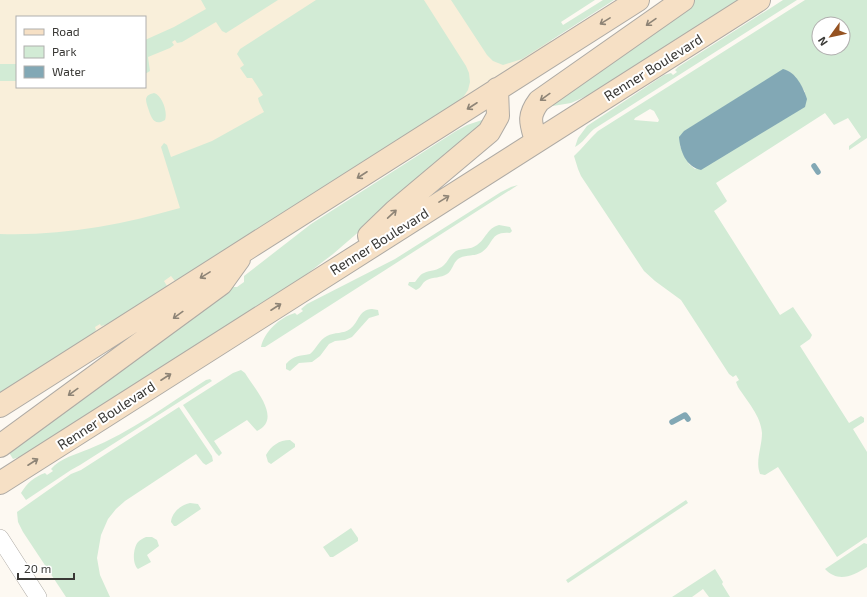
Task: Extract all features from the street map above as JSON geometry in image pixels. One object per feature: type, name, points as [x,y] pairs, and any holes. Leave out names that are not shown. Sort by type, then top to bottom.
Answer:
[{"type":"main road","points":[[0,406],[638,0]]},
{"type":"main road","points":[[536,141],[531,121],[532,110],[539,101],[683,0]]},
{"type":"main road","name":"Renner Boulevard","points":[[0,483],[759,0]]},
{"type":"main road","points":[[333,270],[395,211],[489,132],[498,116],[497,89]]},
{"type":"main road","points":[[0,446],[221,284],[245,250]]},
{"type":"street","points":[[0,538],[38,597]]},
{"type":"shaded area","points":[[0,0],[525,0],[558,51],[0,406]]},
{"type":"green space","points":[[201,0],[278,0],[226,33],[222,31],[216,22],[182,42],[177,43],[175,40],[172,42],[174,45],[170,48],[148,57],[150,71],[146,73],[146,40],[174,27],[206,9]]},
{"type":"green space","points":[[316,0],[424,0],[466,66],[469,73],[470,82],[468,90],[454,105],[180,279],[175,281],[171,276],[164,281],[167,286],[160,292],[111,323],[101,326],[100,324],[95,327],[96,330],[91,336],[0,394],[0,234],[46,233],[91,228],[136,220],[180,208],[161,147],[164,143],[167,145],[171,157],[212,141],[264,112],[258,98],[263,95],[252,78],[247,78],[240,68],[244,65],[237,54],[240,49]]},
{"type":"green space","points":[[451,0],[595,0],[561,22],[563,25],[603,0],[614,0],[522,59],[503,65],[493,61],[487,55]]},
{"type":"green space","points":[[695,0],[740,0],[591,94],[571,103],[553,106],[550,105],[555,100]]},
{"type":"green space","points":[[783,0],[797,0],[594,129],[575,147],[578,138],[587,126],[664,75],[671,73],[673,75],[677,72],[675,70],[678,67]]},
{"type":"green space","points":[[805,0],[867,0],[867,138],[849,150],[849,146],[861,137],[848,118],[834,125],[825,113],[716,183],[727,201],[714,211],[780,315],[793,307],[812,335],[810,339],[800,346],[849,423],[861,416],[864,418],[864,422],[853,429],[867,452],[867,537],[837,557],[778,467],[765,475],[760,474],[758,464],[762,438],[761,427],[753,409],[738,387],[736,382],[739,380],[736,375],[733,377],[729,374],[681,300],[644,271],[581,176],[574,156],[598,131]],"holes":[[[789,71],[805,92],[695,169],[689,164],[680,146]],[[650,109],[654,111],[659,120],[658,122],[634,120]]]},
{"type":"green space","points":[[0,64],[16,64],[16,81],[0,81]]},
{"type":"green space","points":[[154,93],[160,97],[165,108],[166,117],[165,120],[161,122],[156,122],[150,115],[147,104],[147,97]]},
{"type":"green space","points":[[484,120],[484,124],[333,254],[299,280],[26,455],[13,459],[8,451],[231,287],[237,287],[244,282],[244,276],[311,224],[456,131],[467,125]]},
{"type":"green space","points":[[518,185],[265,347],[261,347],[265,336],[278,322],[284,318],[295,313],[297,315],[303,311],[301,309],[307,304],[395,259],[501,192]]},
{"type":"green space","points":[[499,225],[510,227],[512,231],[510,233],[499,234],[496,236],[486,249],[479,254],[464,256],[458,259],[449,273],[427,280],[416,290],[408,285],[409,282],[415,282],[422,274],[442,267],[456,251],[472,248],[477,245],[483,240],[489,231],[495,226]]},
{"type":"green space","points":[[372,309],[378,310],[379,315],[369,318],[352,337],[329,344],[320,356],[312,362],[299,363],[290,371],[286,369],[286,364],[292,359],[297,356],[310,354],[324,338],[330,335],[348,331],[364,311]]},
{"type":"green space","points":[[241,370],[245,373],[260,395],[267,411],[267,419],[264,426],[257,431],[247,420],[214,441],[222,453],[219,456],[183,405],[233,373]]},
{"type":"green space","points":[[210,379],[212,381],[26,500],[21,493],[28,483],[34,478],[45,473],[47,475],[53,471],[51,469],[59,462],[120,434],[206,380]]},
{"type":"green space","points":[[179,407],[212,456],[213,461],[206,465],[196,454],[125,501],[116,509],[108,519],[101,535],[97,558],[100,575],[110,597],[66,597],[23,532],[18,522],[17,512],[71,474],[81,470]]},
{"type":"green space","points":[[290,440],[295,444],[295,447],[271,464],[268,462],[266,455],[270,449],[279,442]]},
{"type":"green space","points":[[686,500],[688,503],[568,583],[566,580]]},
{"type":"green space","points":[[190,503],[198,504],[201,509],[174,526],[171,522],[175,512],[183,505]]},
{"type":"green space","points":[[351,528],[358,538],[358,541],[333,557],[330,557],[323,547]]},
{"type":"green space","points":[[146,537],[152,537],[157,540],[159,546],[147,555],[151,562],[138,569],[134,560],[135,548],[138,542]]},
{"type":"green space","points":[[864,543],[867,544],[867,567],[846,577],[835,576],[825,569]]},
{"type":"green space","points":[[715,569],[730,597],[709,597],[703,589],[692,597],[672,597]]},
{"type":"water","points":[[783,69],[792,73],[801,85],[807,99],[805,107],[701,170],[691,166],[682,153],[681,148],[679,137],[684,131]]},
{"type":"waterway","points":[[814,166],[818,172]]},
{"type":"waterway","points":[[672,422],[685,415],[688,419]]}]
